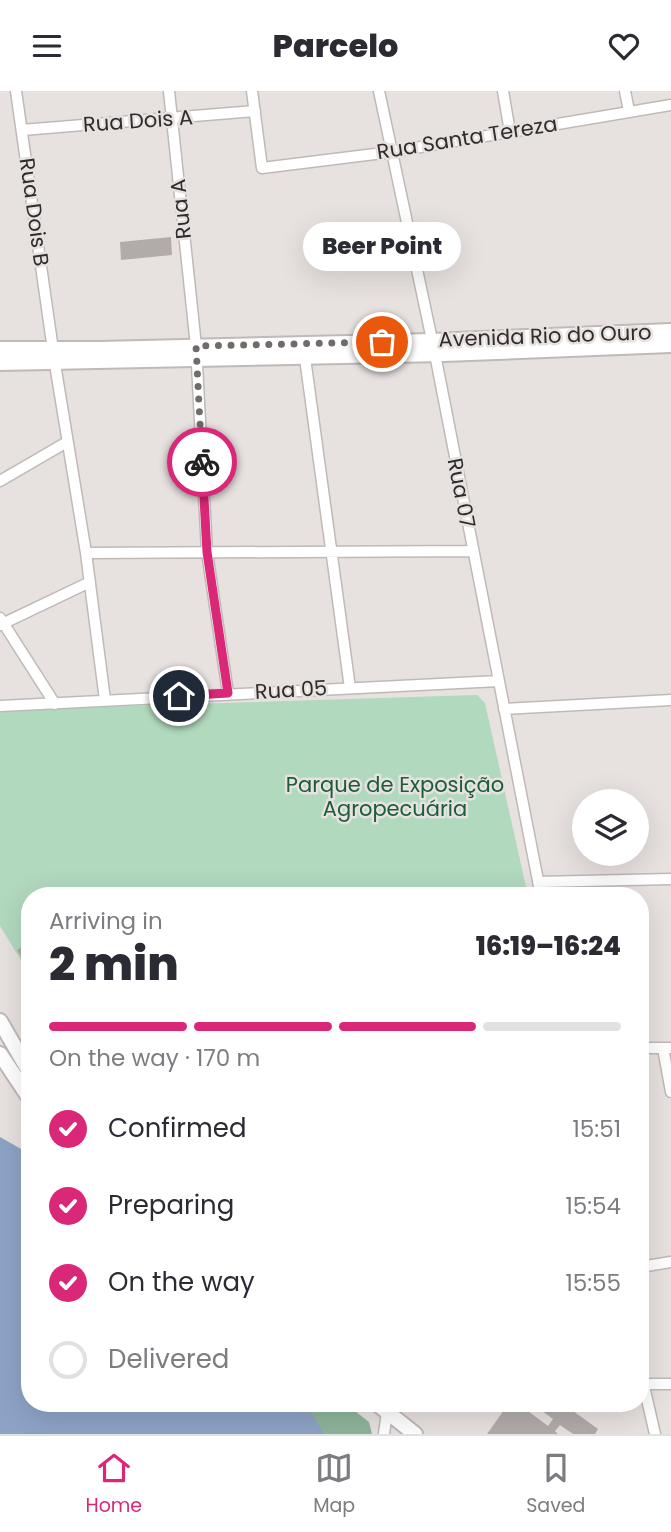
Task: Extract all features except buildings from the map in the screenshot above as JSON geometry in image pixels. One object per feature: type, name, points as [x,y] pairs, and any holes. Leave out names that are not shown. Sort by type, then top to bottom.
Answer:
[{"type":"main road","name":"Avenida Rio do Ouro","points":[[464,346],[671,331]]},
{"type":"main road","name":"Avenida Rio do Ouro","points":[[0,363],[54,356],[464,346],[671,345]]},
{"type":"main road","name":"Avenida Rio do Ouro","points":[[0,349],[54,356]]},
{"type":"main road","name":"Avenida Rio do Ouro","points":[[196,353],[305,358],[333,350]]},
{"type":"main road","points":[[0,1021],[21,1057]]},
{"type":"main road","points":[[16,1049],[0,1053],[21,1087]]},
{"type":"main road","points":[[385,1412],[406,1431]]},
{"type":"street","name":"Rua Dois B","points":[[16,91],[86,554],[105,700]]},
{"type":"street","name":"Rua A","points":[[169,91],[194,328],[207,552],[228,693]]},
{"type":"street","points":[[252,91],[255,111]]},
{"type":"street","name":"Rua 07","points":[[379,91],[433,347],[539,887]]},
{"type":"street","points":[[503,91],[510,132]]},
{"type":"street","points":[[625,91],[629,111]]},
{"type":"street","name":"Rua Santa Tereza","points":[[255,111],[262,168],[391,152],[671,105]]},
{"type":"street","name":"Rua Dois A","points":[[22,129],[255,111]]},
{"type":"street","points":[[305,358],[350,688]]},
{"type":"street","points":[[0,481],[67,442]]},
{"type":"street","points":[[86,554],[473,551]]},
{"type":"street","points":[[55,704],[1,622],[90,582]]},
{"type":"street","name":"Rua 05","points":[[0,706],[499,681]]},
{"type":"street","points":[[504,709],[671,700]]},
{"type":"street","points":[[538,882],[671,880]]},
{"type":"street","points":[[649,1048],[667,1048],[671,1092]]},
{"type":"street","points":[[11,1073],[21,1071]]},
{"type":"street","points":[[649,1266],[671,1262]]},
{"type":"street","points":[[649,1384],[671,1384]]},
{"type":"street","points":[[649,1407],[655,1434]]},
{"type":"street","points":[[381,1412],[384,1434]]},
{"type":"green space","name":"Parque de Exposição Agropecuária","points":[[477,695],[485,703],[526,887],[21,887],[21,960],[0,926],[0,710]]},
{"type":"green space","points":[[303,1412],[356,1412],[369,1422],[372,1434],[313,1434]]},
{"type":"water","points":[[0,1137],[21,1149],[21,1412],[311,1412],[324,1434],[0,1434]]},
{"type":"way so far","points":[[202,462],[196,346],[382,342]]},
{"type":"place","name":"Beer Point","points":[[382,342]]},
{"type":"route","points":[[179,696],[228,693],[207,552],[202,462]]}]
